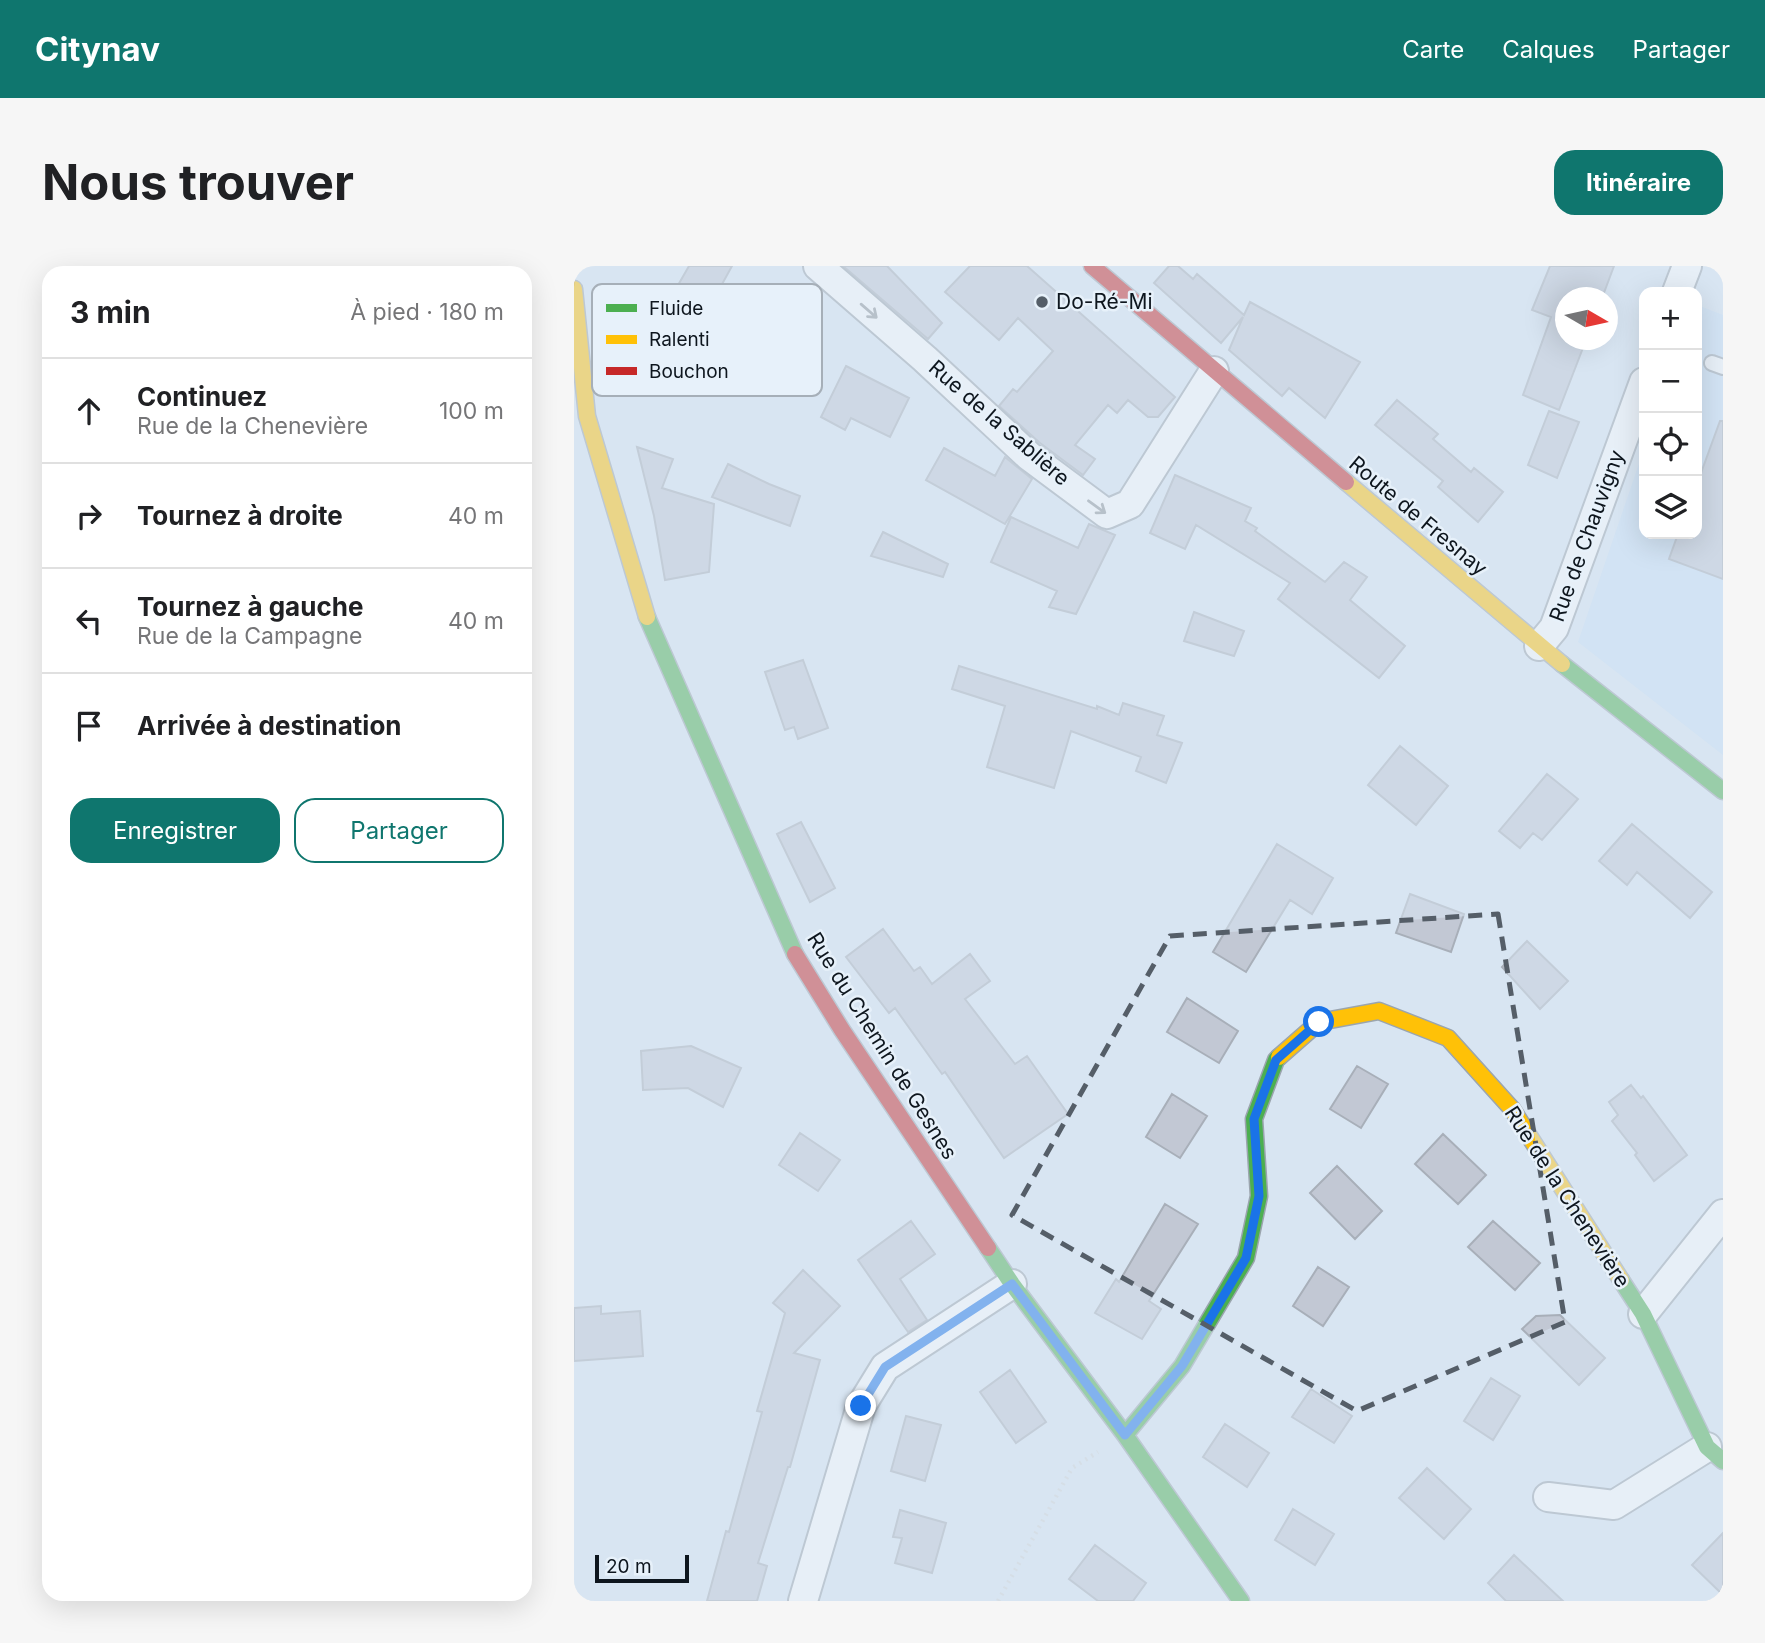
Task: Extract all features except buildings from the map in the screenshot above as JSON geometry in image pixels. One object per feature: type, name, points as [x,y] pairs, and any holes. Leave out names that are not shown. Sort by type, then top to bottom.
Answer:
[{"type":"street","name":"Rue de la Sablière","points":[[818,266],[925,359],[1029,456],[1107,514],[1130,504],[1214,371]]},
{"type":"street","name":"Route de Fresnay","points":[[1092,266],[1539,646],[1723,791]]},
{"type":"street","points":[[1679,287],[1687,266]]},
{"type":"street","name":"Rue du Chemin de Gesnes","points":[[574,289],[587,416],[647,619],[794,952],[842,1030],[1012,1284],[1125,1435],[1241,1601]]},
{"type":"street","name":"Rue de Chauvigny","points":[[1539,646],[1554,628],[1639,396]]},
{"type":"street","name":"Rue de la Chenevière","points":[[1125,1435],[1182,1366],[1246,1258],[1259,1196],[1254,1119],[1276,1060],[1319,1022],[1379,1011],[1448,1038],[1512,1109],[1643,1314],[1715,1454],[1614,1505],[1548,1497]]},
{"type":"street","name":"Rue de la Chenevière","points":[[1643,1314],[1723,1214]]},
{"type":"street","points":[[803,1601],[861,1406],[885,1367],[1012,1284]]},
{"type":"path","points":[[998,1601],[1072,1468],[1125,1435]]},
{"type":"highlighted area","points":[[1498,914],[1565,1322],[1357,1411],[1012,1215],[1170,936]]},
{"type":"shaded area","points":[[1702,307],[1723,315],[1723,755],[1578,642],[1639,464],[1639,539],[1702,539]]},
{"type":"traffic: fast","points":[[647,617],[795,954]]},
{"type":"traffic: fast","points":[[1562,664],[1723,791]]},
{"type":"traffic: fast","points":[[1125,1435],[1182,1366],[1246,1258],[1259,1196],[1254,1119],[1279,1057]]},
{"type":"traffic: fast","points":[[988,1248],[1125,1435],[1241,1601]]},
{"type":"traffic: fast","points":[[1621,1280],[1643,1314],[1707,1447],[1723,1461]]},
{"type":"traffic: slow","points":[[574,289],[587,416],[647,617]]},
{"type":"traffic: slow","points":[[1346,482],[1562,664]]},
{"type":"traffic: slow","points":[[1279,1057],[1319,1022],[1379,1011],[1448,1038],[1512,1109],[1621,1280]]},
{"type":"traffic: jam","points":[[1092,266],[1346,482]]},
{"type":"traffic: jam","points":[[795,954],[842,1030],[988,1248]]},
{"type":"place","name":"Do-Ré-Mi","points":[[1042,302]]},
{"type":"route","points":[[861,1406],[885,1367],[1012,1284],[1125,1435],[1182,1366],[1246,1258],[1259,1196],[1254,1119],[1276,1060],[1319,1022]]}]
